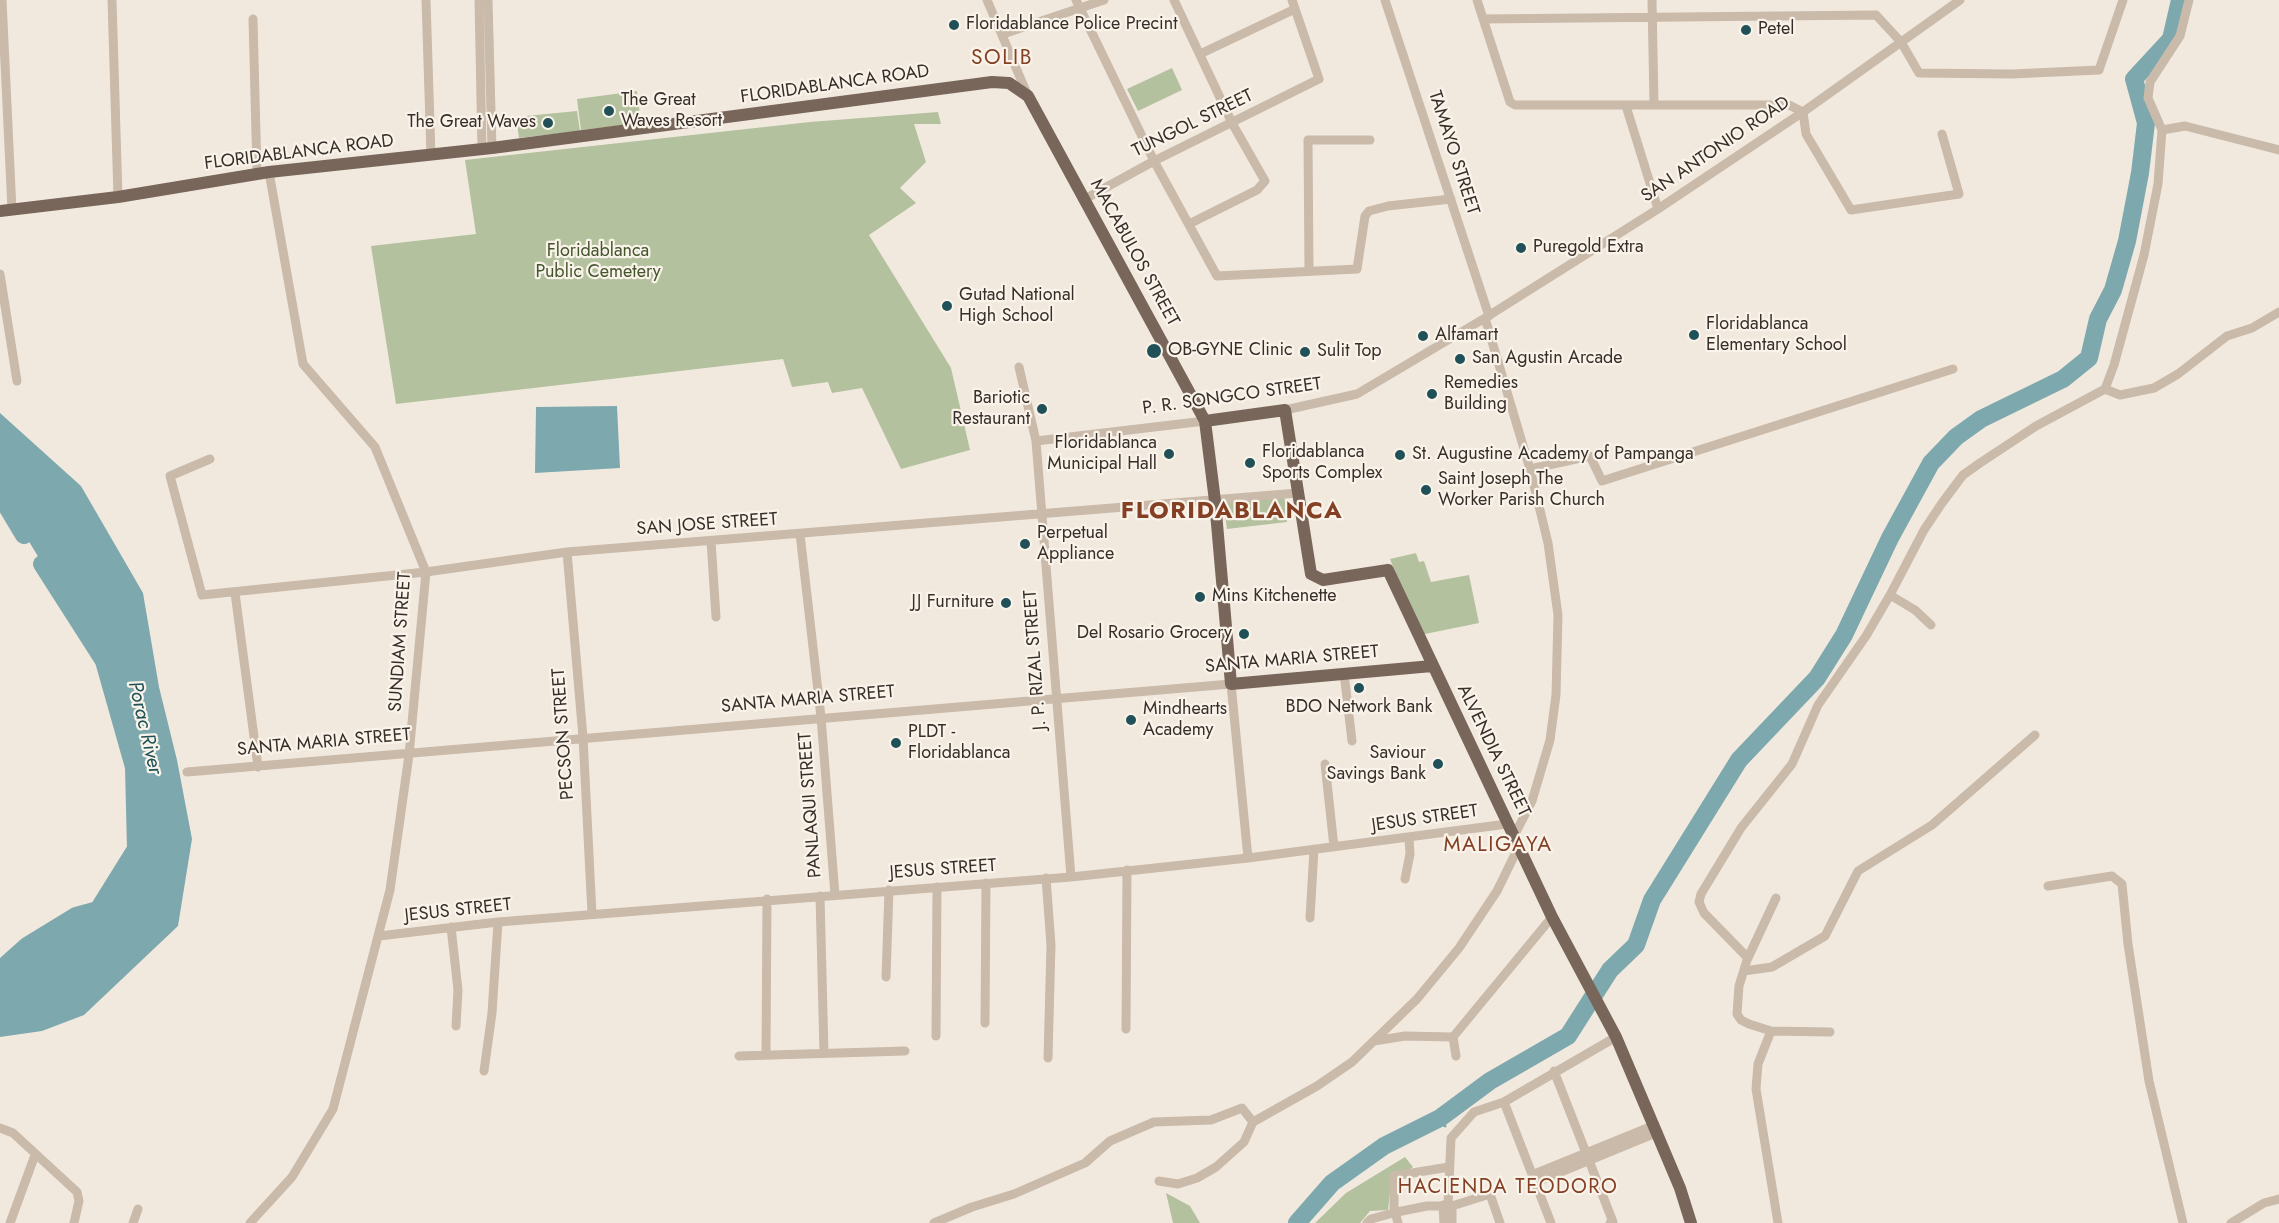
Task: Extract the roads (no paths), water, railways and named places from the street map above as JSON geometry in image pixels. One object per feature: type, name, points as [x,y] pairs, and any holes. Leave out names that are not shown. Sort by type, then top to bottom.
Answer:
[{"type":"main road","name":"FLORIDABLANCA ROAD","points":[[6,210],[118,197],[263,172],[487,148],[992,82],[1008,83],[1028,96]]},
{"type":"main road","name":"MACABULOS STREET","points":[[1028,96],[1205,421],[1215,501],[1231,684]]},
{"type":"main road","name":"P. R. SONGCO STREET","points":[[1205,421],[1285,410]]},
{"type":"main road","points":[[1285,410],[1298,493]]},
{"type":"main road","name":"ALVENDIA STREET","points":[[1298,493],[1309,570],[1314,578],[1323,580],[1388,570],[1552,917],[1613,1032],[1680,1188],[1690,1223]]},
{"type":"main road","name":"SANTA MARIA STREET","points":[[1231,684],[1432,666]]},
{"type":"street","points":[[2,0],[6,210]]},
{"type":"street","points":[[112,0],[118,197]]},
{"type":"street","points":[[426,0],[431,154]]},
{"type":"street","points":[[479,0],[487,148]]},
{"type":"street","points":[[487,148],[488,0]]},
{"type":"street","points":[[987,0],[1028,96]]},
{"type":"street","points":[[1003,34],[1078,4],[1104,0]]},
{"type":"street","points":[[1174,0],[1232,123],[1265,181],[1257,190],[1189,224]]},
{"type":"street","name":"TAMAYO STREET","points":[[1253,1122],[1317,1086],[1352,1062],[1417,999],[1459,948],[1497,891],[1518,845],[1550,740],[1556,695],[1556,586],[1530,469],[1451,199],[1385,0]]},
{"type":"street","points":[[1477,0],[1510,102],[1515,105],[1789,105],[1803,112],[1806,134],[1851,210],[1959,194],[1942,134]]},
{"type":"street","points":[[1652,0],[1653,104]]},
{"type":"street","name":"SAN ANTONIO ROAD","points":[[1487,317],[1658,209],[1803,112],[1960,0]]},
{"type":"street","points":[[1483,19],[1876,15],[1901,42],[1919,73],[2012,74],[2099,70],[2123,0]]},
{"type":"street","points":[[1748,958],[1704,913],[1699,902],[1701,894],[1741,828],[1792,764],[1818,705],[1866,636],[1923,530],[1963,475],[2036,426],[2105,389],[2114,365],[2144,255],[2158,184],[2162,130],[2148,98],[2150,82],[2180,36],[2189,0]]},
{"type":"street","points":[[1078,4],[1154,161],[1217,276],[1357,269],[1365,216],[1369,211],[1388,206],[1451,199]]},
{"type":"street","points":[[1200,54],[1294,4]]},
{"type":"street","name":"TUNGOL STREET","points":[[1083,200],[1154,161],[1319,79],[1294,4]]},
{"type":"street","name":"SUNDIAM STREET","points":[[250,1223],[291,1178],[333,1109],[390,890],[409,755],[426,572],[375,447],[303,364],[263,172],[253,19]]},
{"type":"street","points":[[1626,106],[1658,209]]},
{"type":"street","points":[[2162,130],[2184,126],[2279,150]]},
{"type":"street","points":[[1309,270],[1308,140],[1370,140]]},
{"type":"street","points":[[0,274],[17,381]]},
{"type":"street","points":[[2105,389],[2120,395],[2154,388],[2178,374],[2227,336],[2252,328],[2279,312]]},
{"type":"street","name":"P. R. SONGCO STREET","points":[[1285,410],[1358,394],[1487,317]]},
{"type":"street","name":"J. P. RIZAL STREET","points":[[1019,367],[1036,441],[1071,877]]},
{"type":"street","points":[[1530,469],[1590,456],[1602,481],[1953,369]]},
{"type":"street","name":"P. R. SONGCO STREET","points":[[1036,441],[1205,421]]},
{"type":"street","name":"SAN JOSE STREET","points":[[210,459],[170,476],[202,595],[426,572],[567,552],[1042,516],[1298,493]]},
{"type":"street","name":"PANLAQUI STREET","points":[[800,534],[821,717],[835,895]]},
{"type":"street","points":[[711,541],[716,617]]},
{"type":"street","name":"PECSON STREET","points":[[567,552],[583,737],[592,914]]},
{"type":"street","points":[[235,593],[258,767]]},
{"type":"street","points":[[1890,595],[1915,610],[1931,625]]},
{"type":"street","points":[[1344,673],[1352,741]]},
{"type":"street","name":"SANTA MARIA STREET","points":[[187,772],[1231,684]]},
{"type":"street","name":"MACABULOS STREET","points":[[1231,684],[1248,858]]},
{"type":"street","points":[[1744,971],[1772,967],[1826,936],[1858,871],[1932,825],[2035,735]]},
{"type":"street","points":[[1325,764],[1334,847]]},
{"type":"street","name":"JESUS STREET","points":[[379,936],[498,922],[767,899],[1071,877],[1248,858],[1507,824]]},
{"type":"street","points":[[1405,879],[1410,854],[1409,838]]},
{"type":"street","points":[[1310,918],[1314,849]]},
{"type":"street","points":[[1126,1029],[1127,870]]},
{"type":"street","points":[[2048,886],[2112,876],[2122,884],[2127,944],[2149,1082],[2183,1223]]},
{"type":"street","points":[[1046,878],[1051,945],[1048,1058]]},
{"type":"street","points":[[985,1023],[986,883]]},
{"type":"street","points":[[936,1036],[937,887]]},
{"type":"street","points":[[886,977],[889,890]]},
{"type":"street","points":[[820,896],[824,1053]]},
{"type":"street","points":[[1776,898],[1748,958],[1739,986],[1737,1014],[1741,1020],[1771,1031],[1830,1032]]},
{"type":"street","points":[[766,1054],[767,899]]},
{"type":"street","points":[[1456,1056],[1453,1037],[1552,917]]},
{"type":"street","points":[[484,1071],[492,1013],[498,922]]},
{"type":"street","points":[[451,927],[458,990],[456,1026]]},
{"type":"street","points":[[1771,1031],[1758,1064],[1756,1089],[1778,1223]]},
{"type":"street","points":[[1444,1223],[1448,1205],[1451,1138],[1474,1112],[1504,1101],[1613,1032]]},
{"type":"street","points":[[1374,1041],[1405,1036],[1453,1037]]},
{"type":"street","points":[[739,1056],[904,1051]]},
{"type":"street","points":[[1554,1071],[1613,1222],[1610,1223]]},
{"type":"street","points":[[1504,1101],[1551,1223]]},
{"type":"street","points":[[934,1223],[972,1207],[1014,1194],[1085,1163],[1110,1141],[1154,1122],[1211,1120],[1242,1108],[1253,1122],[1244,1142],[1216,1167],[1197,1178],[1178,1184],[1159,1181]]},
{"type":"street","points":[[0,1128],[14,1133],[77,1192],[78,1207],[74,1223]]},
{"type":"street","points":[[1533,1179],[1656,1129]]},
{"type":"street","points":[[10,1223],[35,1155]]},
{"type":"street","points":[[1398,1223],[1395,1176],[1449,1167]]},
{"type":"street","points":[[1367,1223],[1371,1219],[1397,1212],[1448,1205],[1490,1194],[1500,1223]]},
{"type":"street","points":[[2231,1223],[2264,1203],[2279,1198]]},
{"type":"street","points":[[1448,1205],[1452,1223]]},
{"type":"street","points":[[133,1223],[138,1209]]},
{"type":"water","points":[[617,406],[620,468],[535,473],[536,407]]},
{"type":"water","points":[[0,413],[81,486],[143,593],[159,687],[177,760],[192,839],[178,926],[84,1015],[42,1031],[0,1037],[0,970],[27,946],[98,910],[129,873],[144,823],[126,721],[96,637],[53,581],[0,494]]},
{"type":"waterway","points":[[1297,1223],[1332,1183],[1384,1146],[1440,1118],[1490,1081],[1568,1036],[1610,970],[1636,945],[1652,900],[1739,760],[1817,678],[1844,635],[1890,538],[1931,463],[1956,437],[1981,419],[2063,379],[2089,358],[2098,319],[2113,290],[2127,241],[2140,173],[2146,123],[2134,79],[2171,39],[2180,0]]},
{"type":"waterway","name":"Porac River","points":[[0,495],[24,535]]},
{"type":"waterway","name":"Porac River","points":[[0,970],[27,946],[76,916],[98,910],[136,849],[134,767],[104,661],[42,564]]},
{"type":"waterway","points":[[1440,1118],[1445,1126]]},
{"type":"place","name":"Floridablance Police Precint","points":[[954,25]]},
{"type":"place","name":"Petel","points":[[1746,30]]},
{"type":"place","name":"The Great Waves Resort","points":[[609,111]]},
{"type":"place","name":"The Great Waves","points":[[548,123]]},
{"type":"place","name":"Puregold Extra","points":[[1521,248]]},
{"type":"place","name":"Gutad National High School","points":[[947,306]]},
{"type":"place","name":"Floridablanca Elementary School","points":[[1694,335]]},
{"type":"place","name":"Alfamart","points":[[1423,336]]},
{"type":"place","name":"OB-GYNE Clinic","points":[[1154,351]]},
{"type":"place","name":"Sulit Top","points":[[1305,352]]},
{"type":"place","name":"San Agustin Arcade","points":[[1460,359]]},
{"type":"place","name":"Remedies Building","points":[[1432,394]]},
{"type":"place","name":"Bariotic Restaurant","points":[[1042,409]]},
{"type":"place","name":"Floridablanca Municipal Hall","points":[[1169,454]]},
{"type":"place","name":"St. Augustine Academy of Pampanga","points":[[1400,455]]},
{"type":"place","name":"Floridablanca Sports Complex","points":[[1250,463]]},
{"type":"place","name":"Saint Joseph The Worker Parish Church","points":[[1426,490]]},
{"type":"place","name":"Perpetual Appliance","points":[[1025,544]]},
{"type":"place","name":"Mins Kitchenette","points":[[1200,597]]},
{"type":"place","name":"JJ Furniture","points":[[1006,603]]},
{"type":"place","name":"Del Rosario Grocery","points":[[1244,634]]},
{"type":"place","name":"BDO Network Bank","points":[[1359,688]]},
{"type":"place","name":"Mindhearts Academy","points":[[1131,720]]},
{"type":"place","name":"PLDT - Floridablanca","points":[[896,743]]},
{"type":"place","name":"Saviour Savings Bank","points":[[1438,764]]},
{"type":"district","name":"SOLIB","points":[[1002,59]]},
{"type":"district","name":"FLORIDABLANCA","points":[[1232,512]]},
{"type":"district","name":"MALIGAYA","points":[[1498,846]]},
{"type":"district","name":"HACIENDA TEODORO","points":[[1508,1188]]},
{"type":"park label","name":"Floridablanca Public Cemetery","points":[[598,262]]}]
